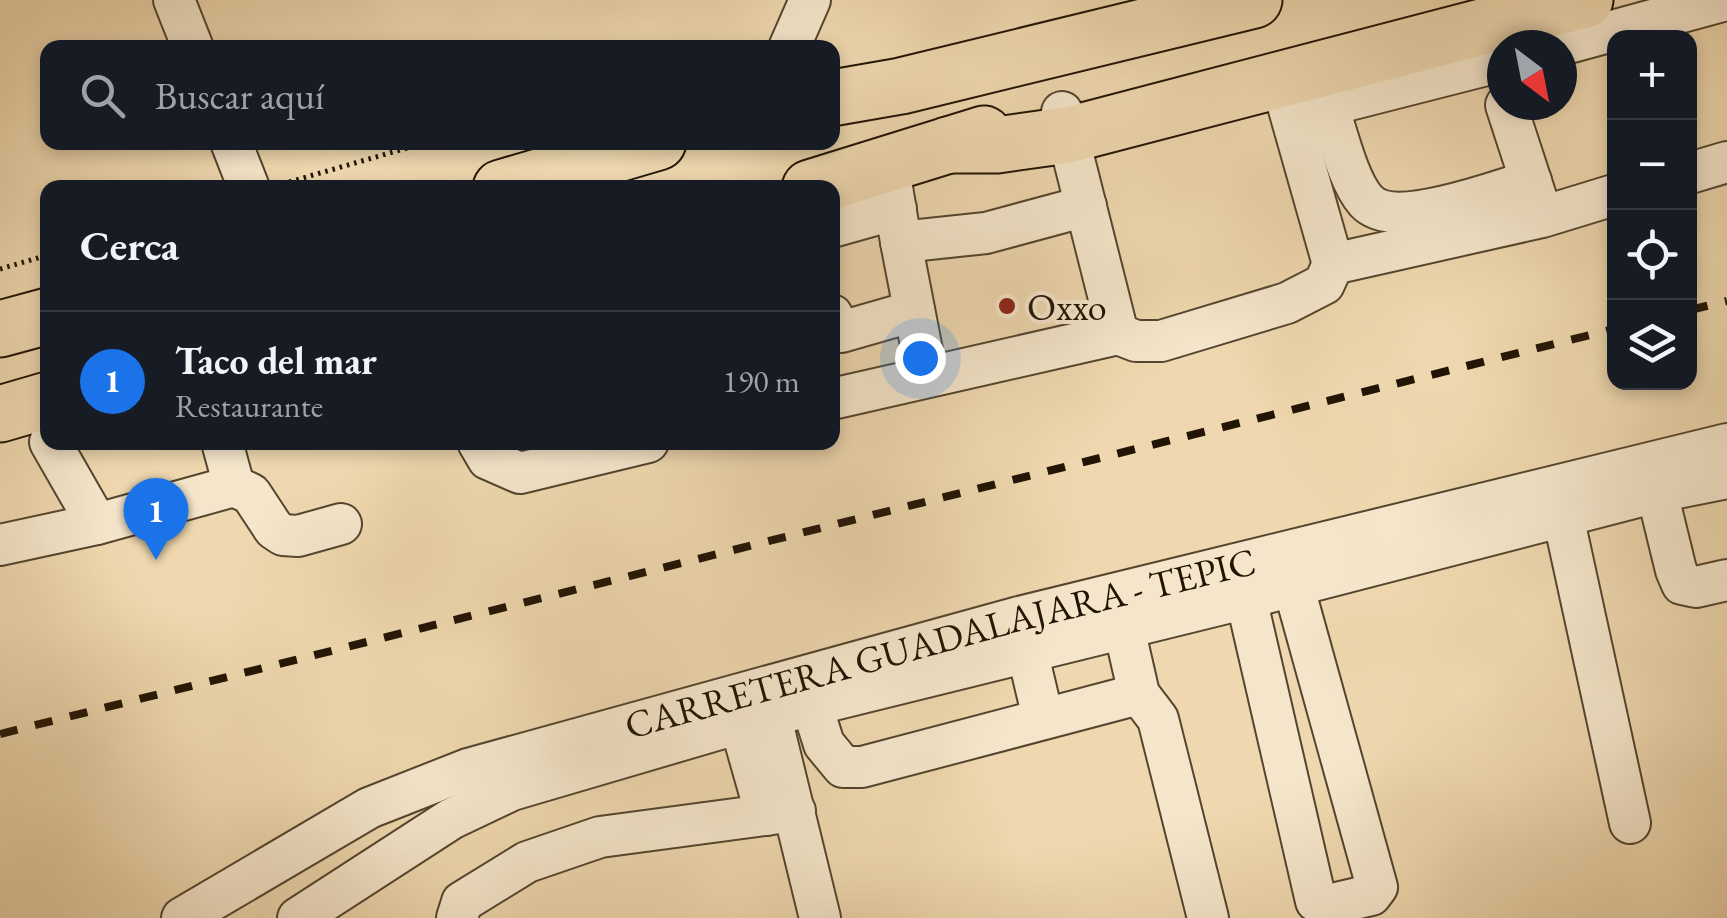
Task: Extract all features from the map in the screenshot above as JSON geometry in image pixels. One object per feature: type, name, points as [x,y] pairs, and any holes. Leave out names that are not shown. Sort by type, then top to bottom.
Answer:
[{"type":"highway","points":[[840,93],[1128,0]]},
{"type":"highway","points":[[840,95],[901,86],[1254,0]]},
{"type":"highway","points":[[1064,122],[1438,0]]},
{"type":"highway","points":[[840,194],[895,205],[948,145],[1064,122],[1300,101],[1585,0]]},
{"type":"highway","points":[[528,180],[631,150]]},
{"type":"highway","points":[[0,329],[40,318]]},
{"type":"street","points":[[174,0],[190,40]]},
{"type":"street","points":[[792,40],[810,0]]},
{"type":"street","points":[[1577,41],[1726,0]]},
{"type":"street","points":[[1300,101],[1487,75]]},
{"type":"street","points":[[1300,101],[1365,200],[1381,212],[1408,215],[1536,199],[1607,196]]},
{"type":"street","points":[[840,397],[1118,334],[1136,341],[1160,341],[1308,295],[1324,284],[1334,264],[1300,101]]},
{"type":"street","points":[[1511,120],[1536,199]]},
{"type":"street","points":[[1064,122],[1118,334]]},
{"type":"street","points":[[234,150],[246,180]]},
{"type":"street","points":[[1697,172],[1727,162]]},
{"type":"street","points":[[1334,264],[1536,199]]},
{"type":"street","points":[[840,224],[895,205],[986,233],[1086,206]]},
{"type":"street","points":[[895,205],[926,376]]},
{"type":"street","points":[[840,326],[914,311]]},
{"type":"street","points":[[26,418],[40,439]]},
{"type":"street","name":"CARRETERA GUADALAJARA - TEPIC","points":[[182,918],[369,808],[468,769],[751,705],[1653,476],[1727,444]]},
{"type":"street","points":[[47,450],[97,524]]},
{"type":"street","points":[[224,450],[234,486]]},
{"type":"street","points":[[483,450],[488,458],[520,473],[611,450]]},
{"type":"street","points":[[1653,476],[1682,584],[1696,587],[1727,580]]},
{"type":"street","name":"CARRETERA GUADALAJARA - TEPIC","points":[[1653,476],[1727,478]]},
{"type":"street","points":[[0,545],[97,524],[234,486],[251,494],[274,529],[283,535],[298,536],[341,524]]},
{"type":"street","points":[[1559,500],[1630,822]]},
{"type":"street","points":[[1242,581],[1316,900],[1324,906],[1371,895],[1377,886],[1289,569]]},
{"type":"street","points":[[1120,610],[1139,694],[1158,719],[1208,918]]},
{"type":"street","points":[[1024,634],[1043,718]]},
{"type":"street","points":[[807,690],[824,744],[844,766],[862,767],[1139,694]]},
{"type":"street","points":[[751,705],[781,813],[820,918]]},
{"type":"street","name":"CARRETERA GUADALAJARA - TEPIC","points":[[298,918],[452,819],[512,790],[751,705]]},
{"type":"street","points":[[457,918],[462,902],[528,862],[600,837],[781,813]]},
{"type":"path","points":[[299,180],[401,150]]},
{"type":"path","points":[[0,270],[40,258]]},
{"type":"railway","points":[[1697,308],[1727,301]]},
{"type":"railway","points":[[0,734],[1607,331]]},
{"type":"place","name":"Oxxo","points":[[1007,306]]},
{"type":"place","name":"Taco del mar","points":[[156,560]]}]
